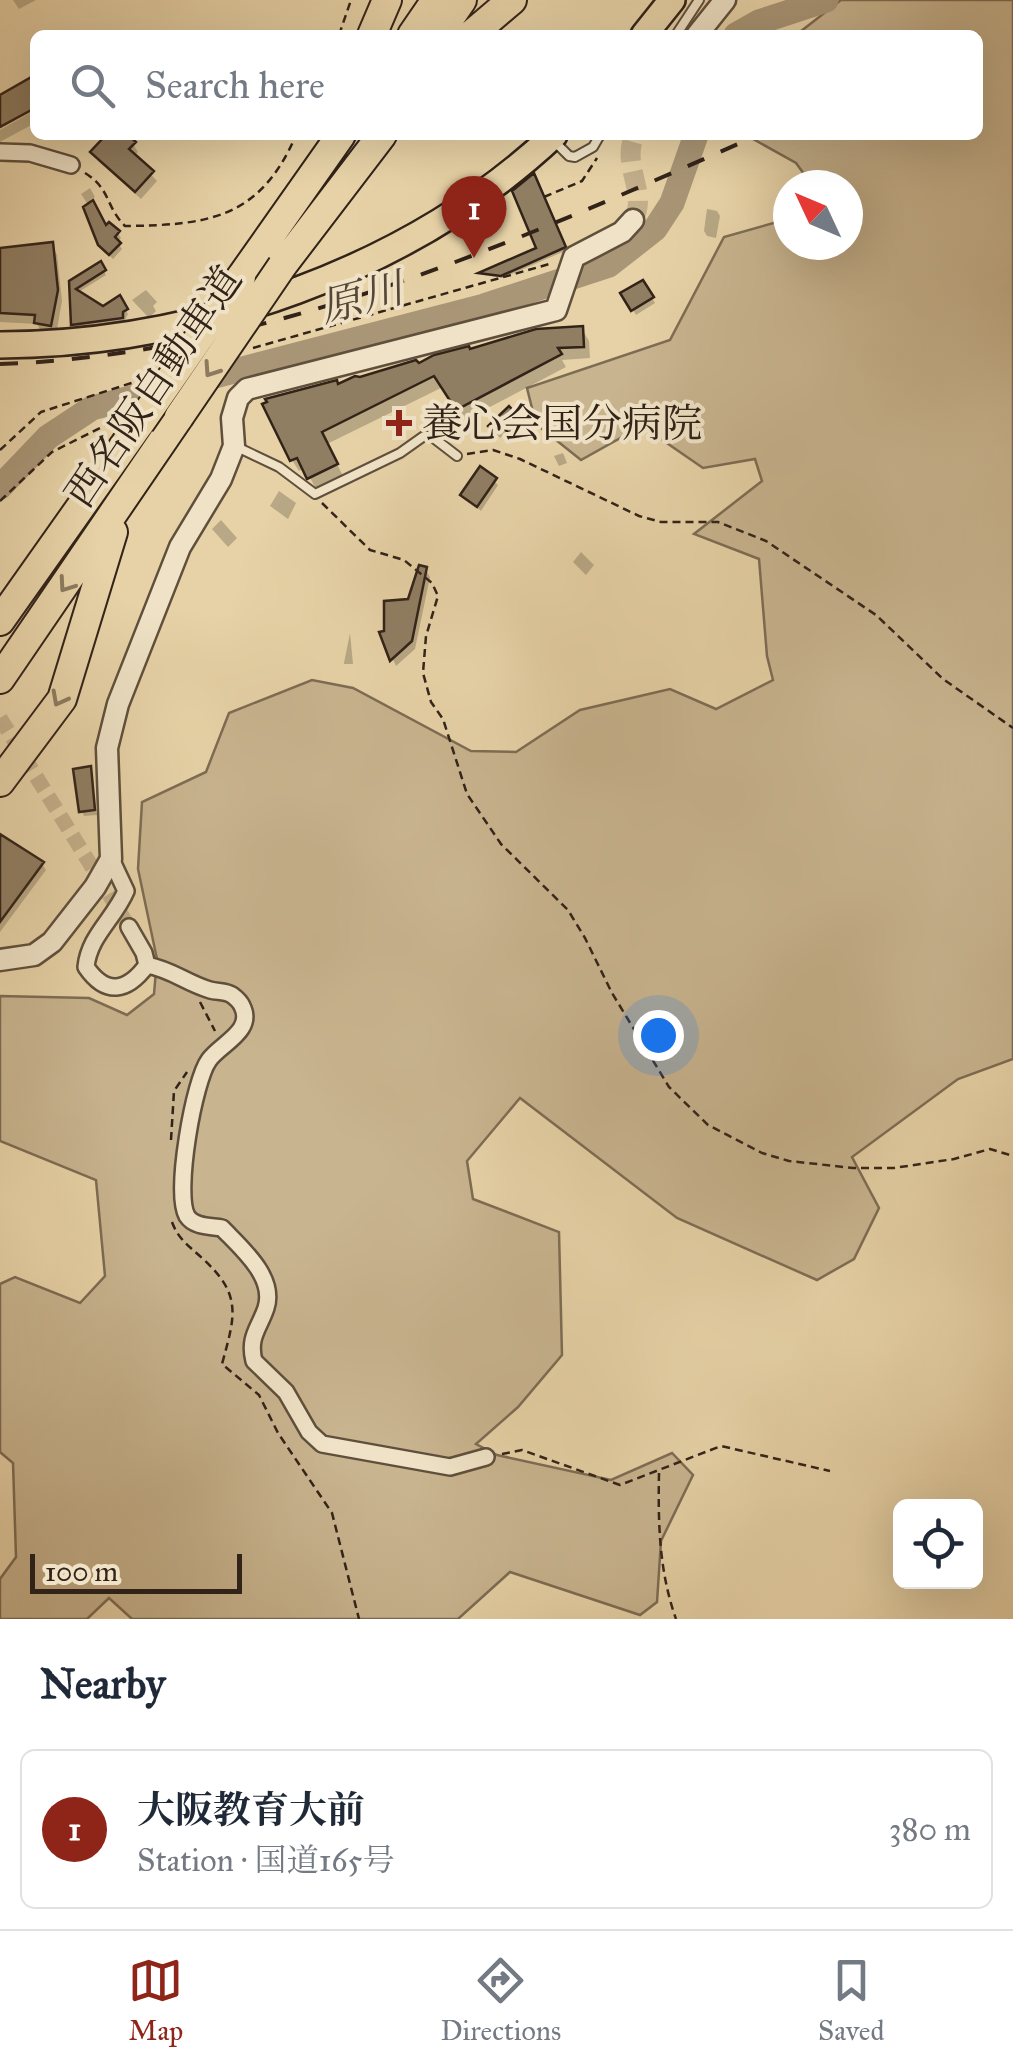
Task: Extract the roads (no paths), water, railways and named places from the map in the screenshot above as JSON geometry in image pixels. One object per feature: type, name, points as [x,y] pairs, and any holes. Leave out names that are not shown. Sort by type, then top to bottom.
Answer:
[{"type":"highway","points":[[374,30],[387,0]]},
{"type":"highway","points":[[415,30],[436,0]]},
{"type":"highway","points":[[441,30],[462,0]]},
{"type":"highway","points":[[477,30],[512,0]]},
{"type":"highway","points":[[648,30],[672,0]]},
{"type":"highway","points":[[241,277],[321,140]]},
{"type":"highway","name":"西名阪自動車道","points":[[0,621],[337,140]]},
{"type":"highway","name":"西名阪自動車道","points":[[0,680],[367,140]]},
{"type":"highway","points":[[282,266],[378,140]]},
{"type":"highway","points":[[0,344],[112,339],[185,326],[292,291],[448,217],[548,140]]},
{"type":"highway","points":[[0,782],[62,698],[120,506]]},
{"type":"street","points":[[701,30],[725,0]]},
{"type":"street","points":[[0,152],[30,153],[71,165]]},
{"type":"street","points":[[147,965],[134,981],[110,987],[96,982],[86,967],[88,948],[118,909],[126,891],[111,859],[108,748],[118,704],[180,547],[221,479],[234,446],[232,418],[238,398],[247,389],[556,310],[574,257],[622,232],[633,220]]},
{"type":"street","points":[[0,960],[34,955],[52,942],[95,887],[111,859]]},
{"type":"street","points":[[129,927],[147,965]]},
{"type":"street","points":[[147,965],[173,970],[187,981],[230,993],[243,1007],[245,1022],[239,1032],[208,1060],[183,1152],[182,1198],[188,1217],[196,1224],[222,1228],[261,1274],[268,1297],[266,1310],[252,1334],[254,1361],[286,1392],[309,1432],[322,1444],[450,1467],[486,1457]]},
{"type":"lane","points":[[679,30],[699,0]]},
{"type":"lane","points":[[556,140],[570,156],[576,157],[597,140]]},
{"type":"lane","points":[[234,446],[279,468],[315,494],[400,453],[424,436],[431,436],[457,456]]},
{"type":"waterway","name":"原川","points":[[745,30],[826,0]]},
{"type":"waterway","name":"原川","points":[[0,487],[48,437],[92,408],[484,306],[609,265],[655,229],[672,203],[694,140]]},
{"type":"tunnel","points":[[633,140],[631,157],[638,200],[633,220]]},
{"type":"tunnel","points":[[0,718],[129,927]]},
{"type":"railway","points":[[0,364],[98,356],[194,340],[288,317],[474,255],[745,141]]},
{"type":"place","name":"大阪教育大前","points":[[474,258]]},
{"type":"place","name":"養心会国分病院","points":[[399,423]]}]
